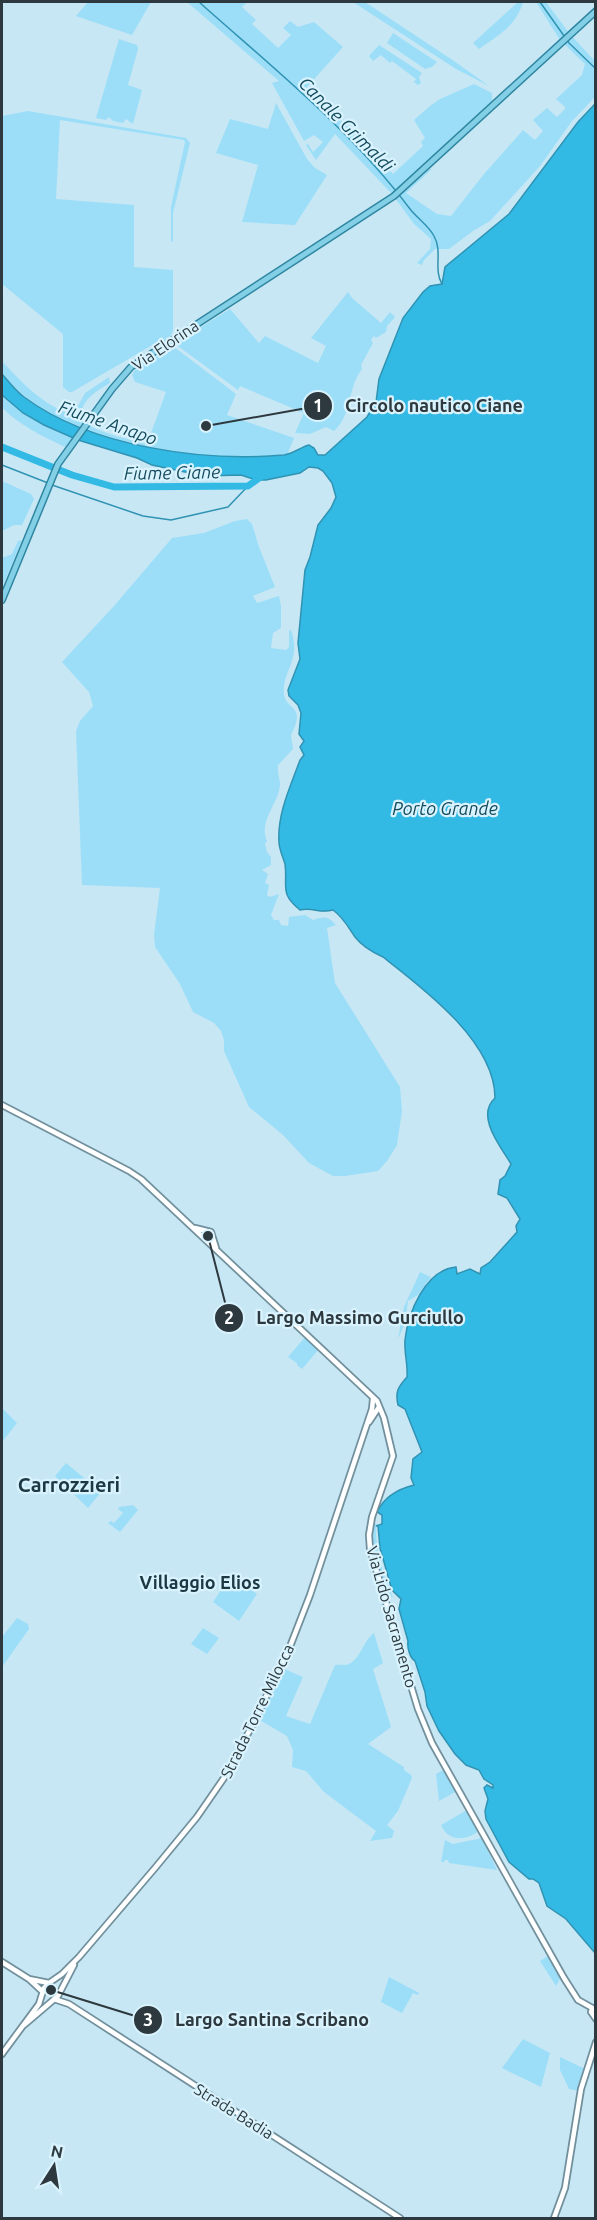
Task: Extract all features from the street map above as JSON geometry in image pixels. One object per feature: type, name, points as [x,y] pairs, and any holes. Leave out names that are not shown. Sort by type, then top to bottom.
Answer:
[{"type":"main road","name":"Via Elorina","points":[[2,600],[58,464],[131,367],[394,196],[596,11]]},
{"type":"street","points":[[2,1105],[129,1171],[192,1227],[212,1233],[217,1250]]},
{"type":"street","name":"Via Lido Sacramento","points":[[192,1227],[373,1396],[379,1407],[393,1451],[393,1460],[372,1517],[369,1535],[370,1549],[418,1709],[432,1743],[564,1978],[578,2000],[594,2010]]},
{"type":"street","points":[[209,1232],[205,1233],[205,1239],[210,1240],[213,1237]]},
{"type":"street","name":"Strada Torre Milocca","points":[[79,1958],[197,1817],[226,1775],[255,1720],[291,1644],[309,1595],[372,1409],[373,1396]]},
{"type":"street","points":[[372,1409],[379,1407]]},
{"type":"street","points":[[366,1426],[379,1407]]},
{"type":"street","points":[[371,1419],[378,1416],[384,1418]]},
{"type":"street","points":[[2,2054],[39,2004],[45,1986],[79,1958]]},
{"type":"street","points":[[24,2025],[54,1999],[79,1958]]},
{"type":"street","points":[[2,1962],[29,1979],[47,1998],[69,2004]]},
{"type":"street","points":[[29,1979],[56,1984],[69,2004]]},
{"type":"street","name":"Strada Badia","points":[[69,2004],[400,2218]]},
{"type":"street","points":[[594,2010],[591,2012],[596,2019]]},
{"type":"street","points":[[554,2218],[565,2188],[581,2089],[596,2042]]},
{"type":"shaded area","points":[[88,2],[151,2],[132,35],[76,16]]},
{"type":"shaded area","points":[[187,2],[247,2],[242,7],[256,20],[252,24],[278,48],[291,35],[283,28],[290,21],[298,27],[314,22],[343,47],[307,87],[393,174],[423,146],[421,142],[425,138],[414,120],[430,106],[474,84],[492,93],[492,103],[404,191],[432,169],[406,193],[437,214],[451,216],[523,130],[535,140],[543,131],[533,120],[547,108],[557,117],[565,107],[556,99],[582,75],[585,64],[560,40],[536,2],[546,2],[569,33],[593,59],[595,57],[595,97],[572,121],[540,166],[490,221],[449,249],[435,249],[422,265],[417,263],[430,249],[431,239],[414,224],[392,194],[335,134],[316,160],[306,145],[308,144],[313,152],[323,142],[314,135],[304,141],[272,83],[279,81]]},
{"type":"shaded area","points":[[353,2],[365,2],[489,86],[456,69]]},
{"type":"shaded area","points":[[518,2],[523,2],[516,18],[499,35],[479,49],[473,43]]},
{"type":"shaded area","points":[[393,33],[437,62],[425,69],[387,43]]},
{"type":"shaded area","points":[[119,39],[137,45],[138,49],[128,85],[142,90],[133,124],[126,119],[123,123],[113,121],[109,117],[106,120],[96,118]]},
{"type":"shaded area","points":[[379,45],[422,73],[419,77],[421,83],[418,85],[414,82],[416,79],[381,55],[373,61],[369,56]]},
{"type":"shaded area","points":[[276,103],[307,159],[315,168],[327,175],[295,225],[242,222],[258,165],[216,153],[230,119],[268,129]]},
{"type":"shaded area","points":[[28,111],[186,138],[190,143],[173,213],[173,241],[171,242],[171,207],[184,140],[60,120],[56,199],[134,205],[134,267],[173,270],[173,330],[170,336],[72,392],[63,387],[63,334],[2,284],[2,116]]},
{"type":"shaded area","points":[[348,292],[381,323],[390,312],[395,317],[387,326],[386,332],[376,338],[374,336],[371,340],[373,343],[361,365],[362,369],[354,384],[344,417],[334,431],[326,427],[310,434],[295,433],[304,413],[240,386],[238,390],[175,344],[191,334],[197,334],[198,329],[230,309],[259,343],[265,336],[318,363],[326,346],[311,338]]},
{"type":"shaded area","points":[[173,346],[236,394],[227,415],[294,438],[287,455],[232,458],[189,455],[117,440],[73,425],[47,413],[2,374],[2,361],[43,400],[73,415],[85,393],[109,377],[110,383],[94,393],[86,402],[80,419],[102,431],[147,444],[166,392],[135,382],[132,375],[134,371]]},
{"type":"shaded area","points":[[2,395],[31,418],[73,438],[65,447],[31,430],[2,407]]},
{"type":"shaded area","points":[[2,481],[31,494],[34,499],[22,525],[14,525],[2,531]]},
{"type":"shaded area","points":[[247,519],[252,524],[275,587],[253,596],[257,603],[279,596],[281,606],[281,628],[273,633],[271,648],[286,650],[289,647],[289,631],[291,630],[294,641],[293,658],[284,686],[286,699],[294,709],[297,718],[291,735],[293,749],[278,765],[279,792],[265,826],[267,841],[265,844],[271,857],[271,865],[262,870],[268,874],[265,883],[269,885],[267,895],[270,897],[279,894],[271,915],[274,920],[279,920],[281,925],[288,926],[289,917],[305,915],[313,920],[328,918],[336,925],[327,928],[335,983],[400,1087],[402,1111],[397,1145],[378,1171],[333,1176],[309,1163],[283,1135],[249,1107],[224,1051],[221,1031],[214,1023],[193,1012],[180,984],[155,947],[154,935],[160,888],[82,885],[76,731],[80,721],[93,706],[89,692],[62,662],[172,538],[204,533],[235,521]]},
{"type":"shaded area","points":[[22,540],[4,583],[2,582],[2,558],[12,554],[18,541]]},
{"type":"shaded area","points":[[420,1272],[431,1277],[418,1295],[408,1301],[405,1323],[398,1339],[404,1307]]},
{"type":"shaded area","points":[[306,1336],[319,1349],[302,1369],[288,1357]]},
{"type":"shaded area","points":[[2,1408],[17,1423],[2,1442]]},
{"type":"shaded area","points":[[66,1463],[101,1492],[88,1508],[55,1476]]},
{"type":"shaded area","points":[[133,1505],[138,1510],[120,1532],[108,1523],[111,1521],[114,1523],[123,1513],[118,1509],[119,1507]]},
{"type":"shaded area","points":[[373,1524],[377,1524],[380,1561],[393,1597],[385,1597],[380,1579],[374,1551]]},
{"type":"shaded area","points":[[231,1575],[257,1594],[239,1621],[213,1602]]},
{"type":"shaded area","points":[[17,1618],[28,1624],[29,1629],[2,1667],[2,1637]]},
{"type":"shaded area","points":[[203,1628],[219,1638],[207,1654],[191,1644]]},
{"type":"shaded area","points":[[374,1633],[383,1663],[373,1669],[391,1727],[368,1744],[404,1767],[412,1778],[398,1811],[387,1825],[394,1831],[392,1838],[370,1841],[376,1831],[324,1792],[306,1771],[292,1767],[293,1750],[287,1736],[258,1719],[282,1668],[303,1677],[286,1716],[310,1724],[335,1665],[347,1665],[353,1661]]},
{"type":"shaded area","points":[[445,1769],[457,1791],[439,1801],[436,1774]]},
{"type":"shaded area","points":[[467,1810],[479,1831],[463,1838],[448,1835],[441,1825]]},
{"type":"shaded area","points":[[482,1838],[497,1870],[449,1863],[448,1860],[441,1862],[445,1840],[453,1844]]},
{"type":"shaded area","points":[[548,1956],[561,1977],[556,1986],[540,1961]]},
{"type":"shaded area","points":[[389,1977],[419,1993],[418,1995],[413,1993],[402,2013],[381,2002]]},
{"type":"shaded area","points":[[523,2039],[550,2053],[541,2087],[502,2068]]},
{"type":"shaded area","points":[[560,2057],[585,2069],[579,2091],[569,2089],[560,2070]]},
{"type":"water","name":"Porto Grande","points":[[595,104],[595,1953],[566,1919],[547,1906],[539,1883],[529,1879],[509,1862],[486,1819],[488,1799],[484,1788],[487,1785],[493,1788],[493,1785],[484,1779],[479,1770],[466,1765],[455,1754],[439,1731],[427,1706],[415,1661],[409,1652],[399,1609],[401,1599],[392,1590],[380,1548],[378,1526],[376,1526],[382,1524],[382,1515],[377,1512],[383,1502],[397,1491],[414,1485],[411,1478],[413,1459],[422,1452],[405,1409],[398,1405],[397,1397],[399,1387],[407,1377],[405,1340],[414,1306],[427,1284],[445,1270],[456,1267],[457,1274],[470,1269],[480,1274],[481,1268],[490,1262],[517,1232],[516,1226],[520,1219],[507,1198],[498,1194],[500,1180],[505,1176],[511,1164],[496,1140],[489,1122],[490,1105],[495,1098],[492,1077],[470,1037],[454,1018],[418,985],[361,943],[343,919],[333,910],[300,910],[287,894],[285,864],[279,845],[280,821],[289,790],[304,755],[300,747],[304,741],[299,734],[301,713],[298,705],[289,696],[288,690],[300,659],[298,643],[305,570],[318,525],[336,497],[332,483],[323,471],[309,467],[300,473],[256,480],[241,475],[204,476],[152,465],[137,458],[78,440],[23,413],[2,395],[2,374],[21,395],[51,414],[114,439],[184,453],[219,456],[284,455],[309,445],[318,455],[325,455],[367,417],[376,402],[379,379],[403,318],[423,292],[430,286],[442,284],[445,267],[509,214],[578,122]]},
{"type":"waterway","name":"Canale Grimaldi","points":[[199,2],[310,100],[387,180],[434,236],[437,242],[438,272],[442,284]]},
{"type":"waterway","points":[[540,2],[569,43],[596,69]]},
{"type":"waterway","name":"Fiume Ciane","points":[[2,447],[72,475],[114,487],[248,486],[262,476]]},
{"type":"waterway","points":[[2,465],[48,483]]},
{"type":"waterway","points":[[52,485],[143,516],[171,520],[228,507],[248,486]]},
{"type":"place","name":"Circolo nautico Ciane","points":[[206,426]]},
{"type":"place","name":"Largo Massimo Gurciullo","points":[[208,1236]]},
{"type":"place","name":"Largo Santina Scribano","points":[[51,1990]]},
{"type":"district","name":"Carrozzieri","points":[[69,1484]]},
{"type":"district","name":"Villaggio Elios","points":[[200,1582]]},
{"type":"water label","name":"Fiume Anapo","points":[[108,422]]}]
